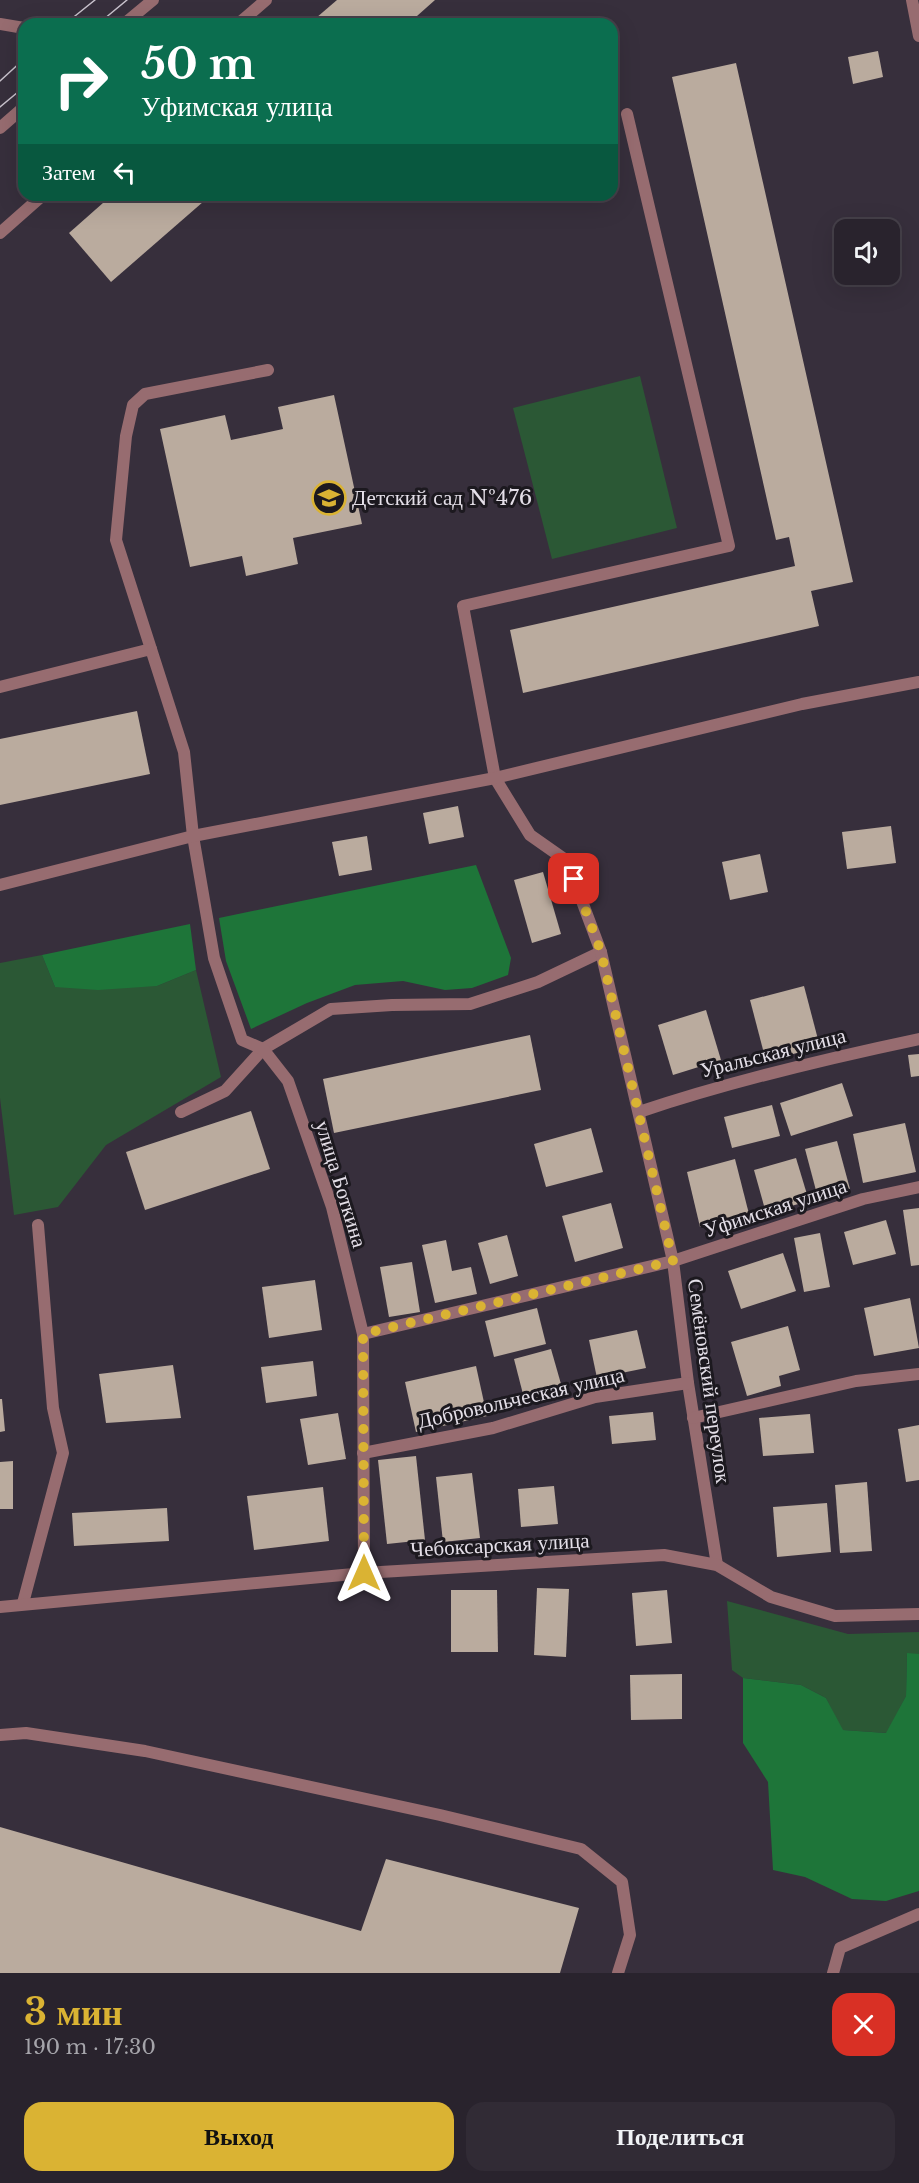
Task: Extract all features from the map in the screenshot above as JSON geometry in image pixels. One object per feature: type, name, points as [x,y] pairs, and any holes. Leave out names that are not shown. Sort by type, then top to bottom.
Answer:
[{"type":"street","points":[[131,18],[153,0]]},
{"type":"street","points":[[245,18],[266,0]]},
{"type":"street","points":[[912,0],[919,36]]},
{"type":"street","points":[[0,24],[18,27]]},
{"type":"street","points":[[0,128],[18,112]]},
{"type":"street","points":[[495,778],[463,606],[729,546],[627,114]]},
{"type":"street","points":[[0,232],[36,201]]},
{"type":"street","name":"улица Боткина","points":[[268,370],[146,394],[133,405],[126,436],[116,540],[184,752],[193,836],[213,958],[242,1040],[263,1049],[288,1082],[332,1207],[363,1334],[364,1573]]},
{"type":"street","points":[[0,687],[150,649]]},
{"type":"street","points":[[0,885],[193,836],[495,778],[802,704],[919,682]]},
{"type":"street","name":"Семёновский переулок","points":[[495,778],[530,835],[567,861],[601,952],[673,1261],[693,1418],[717,1564]]},
{"type":"street","points":[[181,1112],[225,1091],[263,1049],[331,1009],[392,1005],[470,1004],[538,982],[601,952]]},
{"type":"street","name":"Уральская улица","points":[[639,1112],[709,1088],[816,1061],[919,1039]]},
{"type":"street","name":"Уфимская улица","points":[[363,1334],[673,1261],[863,1199],[919,1187]]},
{"type":"street","points":[[23,1603],[63,1453],[53,1408],[38,1226]]},
{"type":"street","points":[[693,1418],[856,1381],[919,1374]]},
{"type":"street","name":"Добровольческая улица","points":[[363,1453],[493,1428],[596,1398],[688,1383]]},
{"type":"street","name":"Чебоксарская улица","points":[[0,1607],[23,1603],[364,1573],[664,1555],[717,1564],[771,1597],[835,1616],[919,1614]]},
{"type":"street","points":[[0,1735],[26,1732],[145,1751],[440,1815],[580,1849],[622,1882],[630,1935],[618,1973]]},
{"type":"street","points":[[833,1973],[840,1948],[919,1914]]},
{"type":"green space","points":[[640,376],[677,528],[552,559],[513,408]]},
{"type":"green space","points":[[476,865],[511,958],[508,975],[472,988],[445,990],[403,981],[355,985],[307,1003],[251,1029],[226,961],[219,918]]},
{"type":"green space","points":[[190,924],[196,970],[157,986],[98,990],[55,987],[42,955]]},
{"type":"green space","points":[[42,955],[55,987],[157,986],[196,970],[221,1077],[106,1145],[58,1207],[14,1215],[0,1098],[0,963]]},
{"type":"green space","points":[[727,1601],[848,1634],[919,1632],[919,1654],[907,1654],[906,1696],[887,1733],[842,1730],[826,1698],[801,1685],[743,1678],[732,1670]]},
{"type":"green space","points":[[907,1653],[919,1654],[919,1891],[886,1901],[852,1899],[805,1877],[773,1870],[768,1782],[743,1743],[743,1678],[801,1685],[826,1698],[843,1730],[886,1733],[906,1696]]},
{"type":"building","points":[[337,0],[435,0],[415,18],[316,18]]},
{"type":"building","points":[[878,51],[883,77],[853,84],[848,57]]},
{"type":"building","points":[[736,63],[853,582],[811,591],[819,626],[523,693],[510,630],[795,566],[789,537],[776,540],[672,77]]},
{"type":"building","points":[[105,201],[204,201],[111,282],[69,233]]},
{"type":"building","points":[[334,395],[362,524],[293,538],[298,564],[246,576],[242,556],[190,567],[160,429],[225,415],[231,440],[283,429],[278,407]]},
{"type":"building","points":[[137,711],[150,774],[0,805],[0,739]]},
{"type":"building","points":[[458,806],[464,837],[429,844],[423,813]]},
{"type":"building","points":[[891,826],[896,863],[847,869],[842,832]]},
{"type":"building","points":[[367,836],[372,870],[339,876],[332,842]]},
{"type":"building","points":[[760,854],[768,892],[730,900],[722,862]]},
{"type":"building","points":[[543,872],[561,934],[532,943],[514,880]]},
{"type":"building","points":[[804,986],[820,1047],[766,1061],[750,1000]]},
{"type":"building","points":[[706,1010],[721,1060],[673,1075],[658,1025]]},
{"type":"building","points":[[530,1035],[541,1090],[334,1133],[323,1079]]},
{"type":"building","points":[[919,1054],[919,1076],[911,1077],[908,1055]]},
{"type":"building","points":[[842,1083],[853,1116],[791,1136],[780,1103]]},
{"type":"building","points":[[772,1105],[780,1136],[732,1148],[724,1117]]},
{"type":"building","points":[[251,1111],[270,1169],[145,1210],[126,1152]]},
{"type":"building","points":[[905,1123],[916,1172],[863,1183],[853,1134]]},
{"type":"building","points":[[591,1128],[603,1172],[546,1187],[534,1144]]},
{"type":"building","points":[[837,1141],[850,1189],[818,1198],[805,1149]]},
{"type":"building","points":[[796,1158],[809,1201],[766,1213],[754,1170]]},
{"type":"building","points":[[735,1159],[749,1214],[700,1227],[687,1172]]},
{"type":"building","points":[[611,1203],[623,1248],[575,1262],[562,1216]]},
{"type":"building","points":[[919,1208],[919,1265],[911,1266],[903,1210]]},
{"type":"building","points":[[886,1220],[896,1254],[853,1265],[844,1232]]},
{"type":"building","points":[[820,1233],[830,1287],[804,1292],[794,1238]]},
{"type":"building","points":[[507,1235],[518,1276],[490,1284],[478,1243]]},
{"type":"building","points":[[446,1240],[452,1271],[471,1267],[477,1294],[435,1303],[422,1245]]},
{"type":"building","points":[[783,1253],[796,1291],[741,1309],[728,1271]]},
{"type":"building","points":[[412,1262],[420,1312],[389,1317],[380,1267]]},
{"type":"building","points":[[315,1280],[322,1330],[269,1338],[262,1287]]},
{"type":"building","points":[[910,1298],[919,1348],[874,1356],[864,1308]]},
{"type":"building","points":[[537,1308],[546,1344],[494,1357],[485,1321]]},
{"type":"building","points":[[788,1326],[800,1370],[779,1376],[781,1386],[747,1396],[731,1342]]},
{"type":"building","points":[[637,1330],[646,1368],[597,1378],[589,1340]]},
{"type":"building","points":[[551,1349],[563,1391],[525,1402],[514,1359]]},
{"type":"building","points":[[313,1361],[317,1396],[266,1403],[261,1367]]},
{"type":"building","points":[[173,1365],[181,1418],[106,1423],[99,1374]]},
{"type":"building","points":[[476,1366],[487,1416],[416,1432],[405,1382]]},
{"type":"building","points":[[0,1399],[2,1399],[5,1431],[0,1432]]},
{"type":"building","points":[[653,1412],[656,1440],[612,1444],[609,1416]]},
{"type":"building","points":[[338,1413],[346,1459],[308,1465],[300,1419]]},
{"type":"building","points":[[810,1414],[814,1453],[763,1456],[759,1418]]},
{"type":"building","points":[[919,1425],[919,1480],[906,1482],[898,1429]]},
{"type":"building","points":[[416,1456],[425,1540],[387,1544],[378,1460]]},
{"type":"building","points":[[13,1461],[13,1509],[0,1509],[0,1462]]},
{"type":"building","points":[[472,1473],[480,1538],[443,1542],[436,1477]]},
{"type":"building","points":[[867,1482],[872,1551],[840,1553],[835,1485]]},
{"type":"building","points":[[554,1486],[558,1524],[521,1527],[518,1489]]},
{"type":"building","points":[[323,1487],[329,1541],[254,1550],[247,1496]]},
{"type":"building","points":[[827,1503],[831,1552],[777,1557],[773,1507]]},
{"type":"building","points":[[167,1508],[169,1541],[74,1546],[72,1513]]},
{"type":"building","points":[[537,1588],[569,1589],[566,1657],[534,1655]]},
{"type":"building","points":[[451,1590],[497,1590],[498,1652],[451,1652]]},
{"type":"building","points":[[667,1590],[672,1643],[636,1646],[632,1593]]},
{"type":"building","points":[[682,1674],[682,1719],[631,1720],[630,1675]]},
{"type":"building","points":[[0,1827],[361,1931],[386,1859],[579,1908],[560,1973],[0,1973]]},
{"type":"tram line","points":[[72,18],[95,0]]},
{"type":"tram line","points":[[105,18],[127,0]]},
{"type":"tram line","points":[[0,81],[18,64]]},
{"type":"tram line","points":[[0,107],[18,92]]},
{"type":"place","name":"Детский сад №476","points":[[329,498]]},
{"type":"route","points":[[364,1573],[363,1334],[673,1261],[601,952],[574,879]]}]
